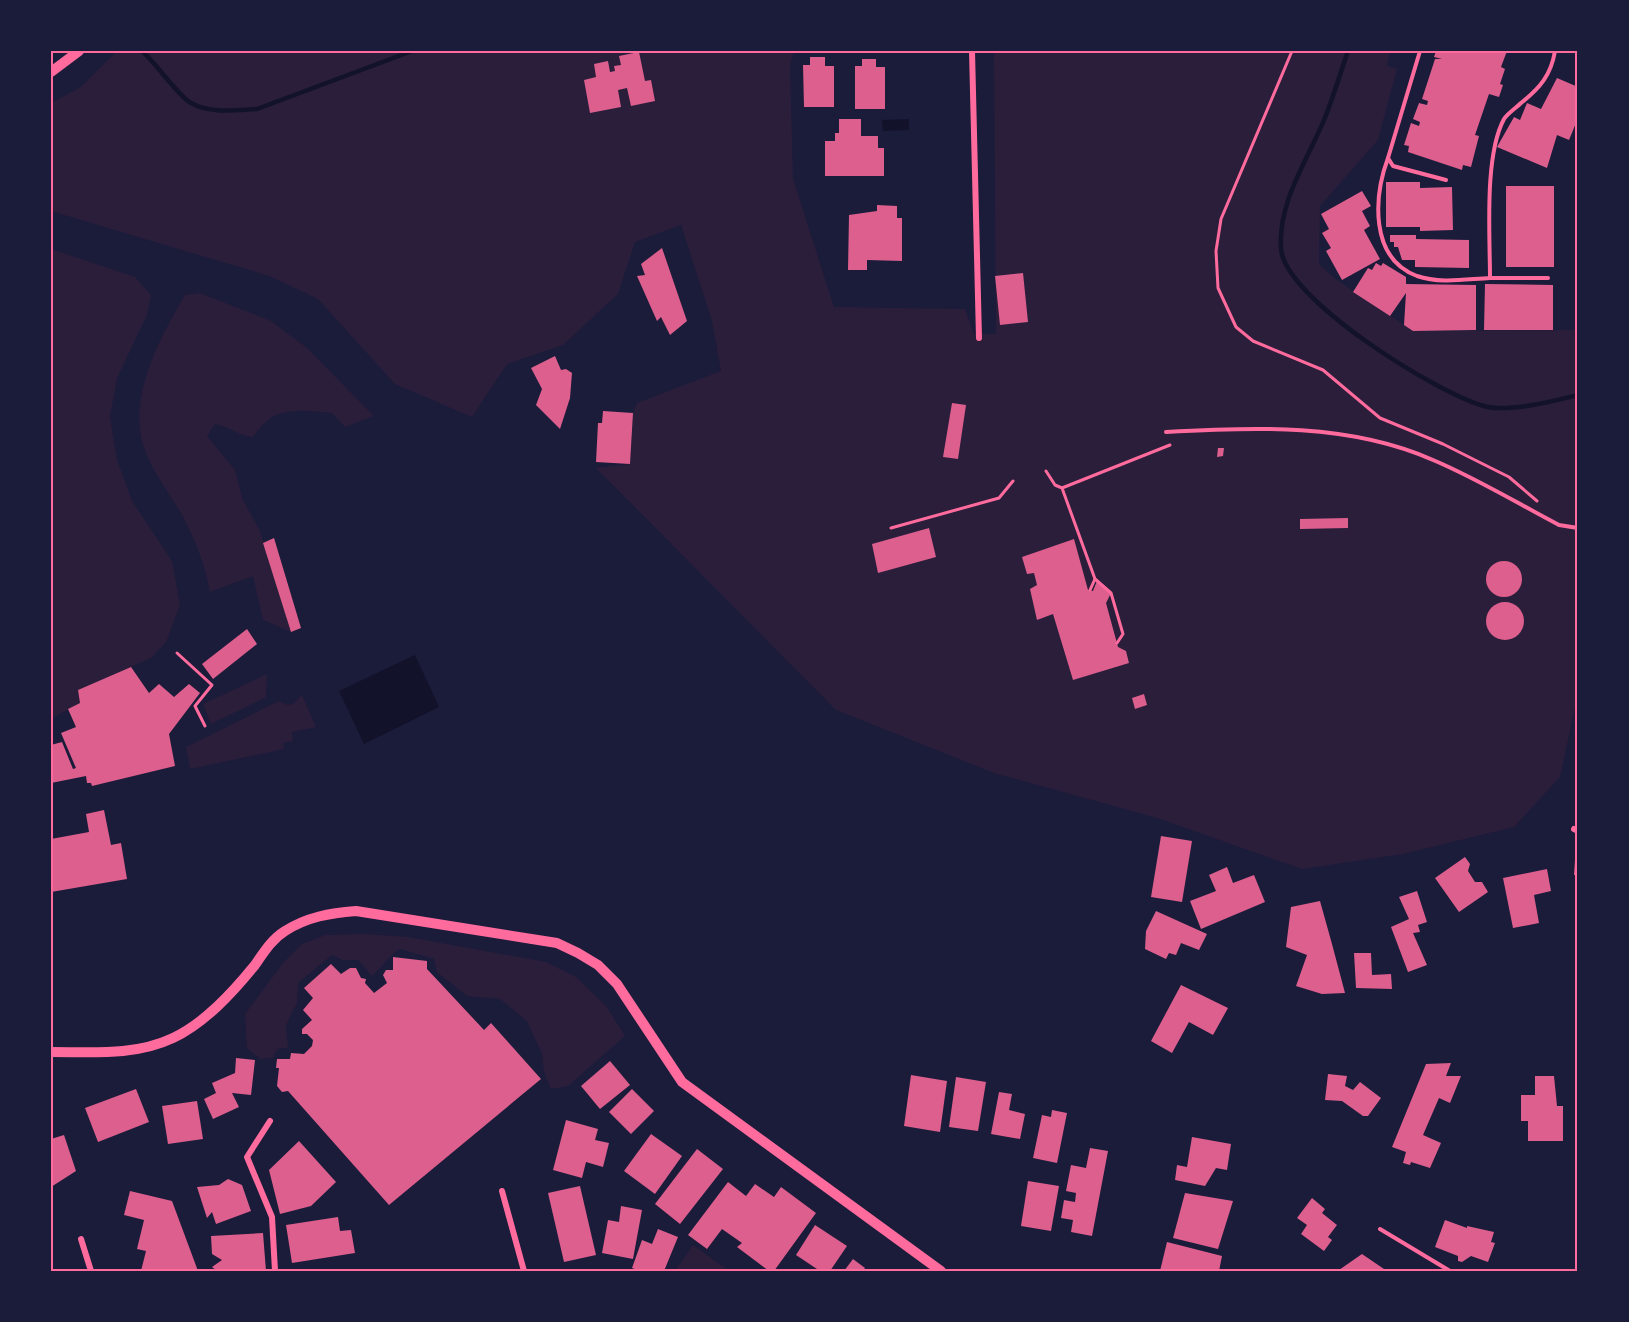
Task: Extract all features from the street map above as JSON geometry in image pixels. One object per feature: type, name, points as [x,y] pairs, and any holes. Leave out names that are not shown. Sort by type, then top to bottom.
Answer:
[{"type":"main road","points":[[51,72],[79,51]]},
{"type":"main road","points":[[51,1052],[131,1052],[176,1037],[222,1001],[267,946],[284,932],[303,921],[328,913],[356,911],[557,943],[598,965],[616,984],[682,1082],[941,1271]]},
{"type":"street","points":[[972,51],[979,338]]},
{"type":"street","points":[[270,1121],[247,1157],[272,1217],[275,1271]]},
{"type":"street","points":[[502,1191],[524,1271]]},
{"type":"street","points":[[81,1239],[91,1271]]},
{"type":"lane","points":[[1420,51],[1381,178],[1377,208],[1382,239],[1395,260],[1415,275],[1437,280],[1548,278]]},
{"type":"lane","points":[[1491,278],[1491,187],[1496,136],[1506,116],[1542,87],[1553,63],[1555,51]]},
{"type":"lane","points":[[1388,158],[1393,166],[1446,180]]},
{"type":"lane","points":[[1166,432],[1268,427],[1346,436],[1431,459],[1559,525],[1578,528]]},
{"type":"lane","points":[[1380,1229],[1449,1271]]},
{"type":"path","points":[[1292,51],[1221,219],[1216,251],[1218,288],[1236,327],[1253,341],[1323,370],[1380,418],[1443,444],[1509,477],[1559,525]]},
{"type":"path","points":[[1046,471],[1055,485],[1062,488],[1170,445]]},
{"type":"path","points":[[891,528],[999,498],[1013,481]]},
{"type":"path","points":[[1062,488],[1095,579],[1111,593],[1124,634],[1117,643]]},
{"type":"path","points":[[1090,590],[1095,579]]},
{"type":"path","points":[[177,653],[212,685],[195,706],[205,726]]},
{"type":"shaded area","points":[[117,51],[794,51],[790,65],[793,179],[834,307],[965,309],[974,334],[996,334],[994,51],[1390,51],[1387,66],[1397,69],[1378,140],[1320,206],[1319,264],[1334,278],[1413,331],[1577,330],[1578,312],[1576,703],[1560,777],[1514,827],[1403,854],[1302,869],[1157,818],[994,773],[836,710],[596,468],[630,464],[633,413],[637,403],[721,371],[712,321],[681,225],[635,242],[618,294],[563,345],[507,364],[472,417],[395,384],[318,299],[269,276],[51,211],[51,103],[81,87]]},
{"type":"shaded area","points":[[909,119],[909,130],[883,131],[882,120]]},
{"type":"shaded area","points":[[51,249],[135,277],[151,295],[147,315],[117,378],[110,417],[117,460],[132,501],[172,561],[180,605],[166,642],[151,658],[78,690],[80,703],[51,719]]},
{"type":"shaded area","points":[[200,293],[271,321],[307,348],[374,416],[345,427],[332,413],[288,412],[269,419],[253,437],[215,424],[207,436],[235,470],[242,498],[260,531],[291,632],[263,620],[253,576],[210,592],[191,534],[153,468],[141,437],[139,419],[141,400],[158,345],[185,295]]},
{"type":"shaded area","points":[[415,655],[439,707],[364,744],[339,691]]},
{"type":"shaded area","points":[[267,674],[266,697],[211,724],[203,704]]},
{"type":"shaded area","points":[[302,695],[316,727],[292,732],[293,741],[283,743],[284,749],[190,769],[186,747],[279,701],[287,705],[293,704]]},
{"type":"shaded area","points":[[366,934],[408,937],[546,962],[576,977],[606,1006],[625,1036],[568,1086],[551,1089],[544,1072],[542,1054],[527,1021],[500,999],[467,996],[437,972],[434,959],[400,949],[372,976],[358,960],[343,960],[332,955],[298,983],[297,1003],[286,1025],[288,1048],[277,1049],[273,1058],[261,1059],[247,1049],[245,1014],[283,963],[302,944],[326,935]]},
{"type":"shaded area","points":[[693,1245],[729,1271],[675,1271]]},
{"type":"building","points":[[1436,51],[1507,51],[1501,67],[1505,69],[1499,97],[1489,94],[1475,135],[1479,136],[1471,167],[1463,165],[1462,170],[1408,152],[1409,146],[1404,145],[1411,123],[1419,126],[1420,122],[1413,119],[1419,103],[1427,105],[1428,101],[1422,99],[1435,59],[1442,59],[1434,57]]},
{"type":"building","points":[[639,52],[645,81],[651,80],[655,101],[631,106],[627,88],[618,90],[621,107],[590,113],[584,80],[596,77],[594,64],[608,61],[610,72],[615,71],[614,66],[621,65],[619,56]]},
{"type":"building","points":[[810,57],[825,57],[825,66],[834,66],[834,107],[804,107],[803,65],[810,65]]},
{"type":"building","points":[[862,59],[876,59],[876,67],[885,67],[885,109],[855,109],[855,66],[862,66]]},
{"type":"building","points":[[1557,78],[1578,87],[1578,124],[1576,123],[1569,140],[1557,135],[1547,168],[1497,147],[1514,117],[1520,120],[1527,103],[1541,109]]},
{"type":"building","points":[[839,119],[861,119],[861,136],[878,136],[878,148],[884,148],[884,176],[825,176],[825,141],[835,141],[835,133],[839,133]]},
{"type":"building","points":[[1386,182],[1420,182],[1420,188],[1452,187],[1453,230],[1420,231],[1420,227],[1386,227]]},
{"type":"building","points":[[1506,186],[1554,186],[1554,267],[1506,267]]},
{"type":"building","points":[[1362,191],[1371,206],[1362,211],[1370,226],[1364,230],[1380,259],[1342,280],[1326,251],[1331,248],[1322,233],[1329,229],[1321,214]]},
{"type":"building","points":[[877,205],[897,206],[897,218],[902,218],[902,261],[867,260],[867,270],[848,270],[849,215],[877,211]]},
{"type":"building","points":[[1390,235],[1416,235],[1416,239],[1469,240],[1469,268],[1415,267],[1415,260],[1402,260],[1398,247],[1394,247],[1394,242],[1390,242]]},
{"type":"building","points":[[662,248],[687,321],[670,335],[661,317],[657,321],[637,276],[645,275],[641,264]]},
{"type":"building","points":[[1376,263],[1381,266],[1383,263],[1406,277],[1406,284],[1476,285],[1476,330],[1413,331],[1404,325],[1406,293],[1390,316],[1353,292],[1368,268],[1372,270]]},
{"type":"building","points":[[1023,273],[1028,322],[1000,325],[995,276]]},
{"type":"building","points":[[1485,284],[1553,285],[1553,330],[1484,330]]},
{"type":"building","points":[[555,356],[561,370],[566,369],[572,373],[570,398],[560,429],[536,405],[542,389],[531,368]]},
{"type":"building","points":[[952,403],[966,405],[958,459],[943,457]]},
{"type":"building","points":[[603,411],[633,413],[630,464],[596,462],[598,423],[602,423]]},
{"type":"building","points":[[1218,448],[1224,448],[1223,456],[1217,457]]},
{"type":"building","points":[[1348,518],[1348,528],[1300,529],[1300,519]]},
{"type":"building","points":[[929,528],[936,557],[878,573],[872,544]]},
{"type":"building","points":[[274,538],[301,628],[291,632],[263,543]]},
{"type":"building","points":[[1074,539],[1088,590],[1093,591],[1097,581],[1111,593],[1106,603],[1118,647],[1126,651],[1129,663],[1073,680],[1053,614],[1037,620],[1030,589],[1037,585],[1034,573],[1027,574],[1022,557]]},
{"type":"building","points":[[1504,561],[1517,566],[1522,579],[1517,592],[1504,597],[1491,592],[1486,579],[1491,566]]},
{"type":"building","points":[[1505,602],[1518,608],[1524,621],[1518,634],[1505,640],[1492,634],[1486,621],[1492,608]]},
{"type":"building","points":[[247,629],[257,644],[213,679],[202,664]]},
{"type":"building","points":[[131,667],[149,693],[159,684],[174,697],[189,684],[200,693],[169,734],[175,766],[92,786],[91,783],[87,783],[86,776],[51,783],[51,745],[62,742],[73,769],[76,768],[61,733],[76,727],[68,709],[80,703],[78,690]]},
{"type":"building","points":[[1144,694],[1147,705],[1135,709],[1132,698]]},
{"type":"building","points":[[104,810],[111,845],[121,843],[127,879],[51,892],[51,839],[89,832],[86,814]]},
{"type":"building","points":[[1161,836],[1192,841],[1182,902],[1151,897]]},
{"type":"building","points":[[1465,857],[1470,864],[1468,871],[1475,882],[1482,882],[1488,892],[1459,912],[1435,878]]},
{"type":"building","points":[[1575,860],[1578,861],[1578,875],[1574,875]]},
{"type":"building","points":[[1227,867],[1233,883],[1254,875],[1265,902],[1201,929],[1190,901],[1216,891],[1209,875]]},
{"type":"building","points":[[1547,869],[1551,891],[1534,895],[1539,923],[1513,928],[1503,878]]},
{"type":"building","points":[[1417,891],[1427,922],[1418,925],[1420,932],[1413,933],[1427,965],[1408,972],[1391,927],[1409,919],[1399,897]]},
{"type":"building","points":[[1320,901],[1345,993],[1322,994],[1296,986],[1307,955],[1286,947],[1291,907]]},
{"type":"building","points":[[1156,911],[1207,934],[1199,950],[1181,943],[1176,955],[1169,953],[1166,959],[1145,949],[1146,931]]},
{"type":"building","points":[[1354,953],[1371,953],[1372,975],[1391,974],[1392,989],[1356,988]]},
{"type":"building","points":[[393,957],[427,961],[427,969],[484,1030],[491,1023],[541,1079],[389,1205],[288,1091],[282,1092],[277,1086],[279,1068],[276,1068],[277,1059],[290,1059],[291,1053],[304,1054],[312,1046],[313,1040],[307,1034],[302,1034],[302,1029],[312,1020],[303,1010],[313,998],[304,988],[331,964],[341,974],[350,968],[356,968],[374,993],[387,983],[383,975],[386,970],[393,970]]},
{"type":"building","points":[[1181,985],[1228,1008],[1213,1035],[1189,1022],[1172,1053],[1151,1041]]},
{"type":"building","points":[[236,1058],[255,1060],[251,1095],[232,1093],[239,1107],[213,1119],[204,1099],[216,1093],[212,1083],[235,1073]]},
{"type":"building","points":[[610,1061],[630,1085],[600,1109],[581,1086]]},
{"type":"building","points":[[1451,1063],[1446,1076],[1461,1076],[1450,1103],[1439,1098],[1423,1135],[1441,1143],[1430,1168],[1411,1162],[1410,1165],[1403,1163],[1406,1152],[1392,1147],[1426,1064]]},
{"type":"building","points":[[1328,1074],[1347,1076],[1345,1086],[1353,1090],[1360,1082],[1381,1098],[1368,1116],[1363,1116],[1342,1101],[1325,1100]]},
{"type":"building","points":[[911,1075],[947,1081],[940,1132],[904,1126]]},
{"type":"building","points":[[1535,1076],[1554,1076],[1557,1106],[1563,1106],[1563,1141],[1528,1141],[1528,1121],[1521,1121],[1521,1095],[1535,1095]]},
{"type":"building","points":[[956,1077],[986,1082],[978,1131],[949,1127]]},
{"type":"building","points":[[136,1089],[149,1122],[98,1142],[85,1108]]},
{"type":"building","points":[[632,1089],[654,1111],[631,1134],[609,1112]]},
{"type":"building","points":[[999,1092],[1012,1094],[1009,1110],[1025,1114],[1020,1139],[991,1134]]},
{"type":"building","points":[[197,1101],[203,1139],[168,1144],[162,1106]]},
{"type":"building","points":[[1052,1110],[1067,1113],[1057,1163],[1033,1158],[1042,1115],[1051,1117]]},
{"type":"building","points":[[566,1120],[598,1129],[595,1140],[609,1143],[603,1167],[586,1162],[582,1178],[553,1170]]},
{"type":"building","points":[[651,1134],[682,1156],[655,1194],[624,1171]]},
{"type":"building","points":[[64,1135],[76,1171],[51,1187],[51,1139]]},
{"type":"building","points":[[1192,1137],[1231,1144],[1227,1170],[1216,1168],[1205,1186],[1175,1180],[1177,1165],[1187,1167]]},
{"type":"building","points":[[299,1141],[336,1182],[311,1206],[280,1214],[269,1170]]},
{"type":"building","points":[[1090,1148],[1108,1151],[1092,1236],[1071,1232],[1073,1220],[1061,1218],[1064,1200],[1075,1202],[1076,1193],[1066,1191],[1071,1165],[1086,1168]]},
{"type":"building","points":[[697,1149],[723,1169],[680,1224],[655,1204]]},
{"type":"building","points":[[228,1179],[242,1185],[251,1211],[216,1224],[212,1212],[207,1218],[197,1187],[219,1185]]},
{"type":"building","points":[[1028,1181],[1059,1186],[1051,1231],[1021,1226]]},
{"type":"building","points":[[728,1182],[746,1196],[755,1184],[774,1197],[781,1187],[816,1213],[774,1271],[769,1271],[737,1247],[742,1243],[722,1229],[707,1249],[688,1235]]},
{"type":"building","points":[[580,1186],[596,1255],[564,1262],[548,1193]]},
{"type":"building","points":[[130,1191],[172,1201],[198,1271],[141,1271],[146,1251],[137,1249],[144,1220],[124,1215]]},
{"type":"building","points":[[1185,1193],[1233,1201],[1218,1249],[1173,1238]]},
{"type":"building","points":[[1312,1198],[1325,1209],[1322,1213],[1337,1225],[1328,1237],[1332,1240],[1324,1251],[1301,1234],[1307,1225],[1297,1218]]},
{"type":"building","points":[[621,1206],[642,1210],[633,1259],[602,1253],[608,1220],[619,1222]]},
{"type":"building","points":[[338,1217],[340,1231],[351,1230],[355,1253],[292,1263],[286,1225]]},
{"type":"building","points":[[1445,1220],[1467,1228],[1467,1226],[1494,1232],[1491,1242],[1495,1243],[1488,1262],[1471,1256],[1462,1262],[1458,1261],[1458,1256],[1435,1247]]},
{"type":"building","points":[[815,1225],[847,1246],[830,1271],[820,1271],[796,1255]]},
{"type":"building","points":[[658,1229],[678,1237],[664,1271],[640,1271],[632,1268],[642,1240],[652,1244]]},
{"type":"building","points":[[263,1233],[266,1271],[217,1271],[212,1267],[222,1260],[212,1254],[211,1236]]},
{"type":"building","points":[[1167,1242],[1222,1256],[1219,1271],[1160,1271]]},
{"type":"building","points":[[1362,1254],[1384,1269],[1382,1271],[1339,1270]]},
{"type":"building","points":[[853,1259],[865,1268],[863,1271],[844,1271]]},
{"type":"waterway","points":[[142,51],[173,87],[191,103],[207,109],[223,110],[257,109],[412,51]]},
{"type":"waterway","points":[[1348,51],[1327,112],[1295,182],[1284,214],[1281,248],[1288,269],[1307,292],[1334,317],[1366,341],[1400,364],[1462,398],[1484,406],[1505,408],[1578,395]]}]
